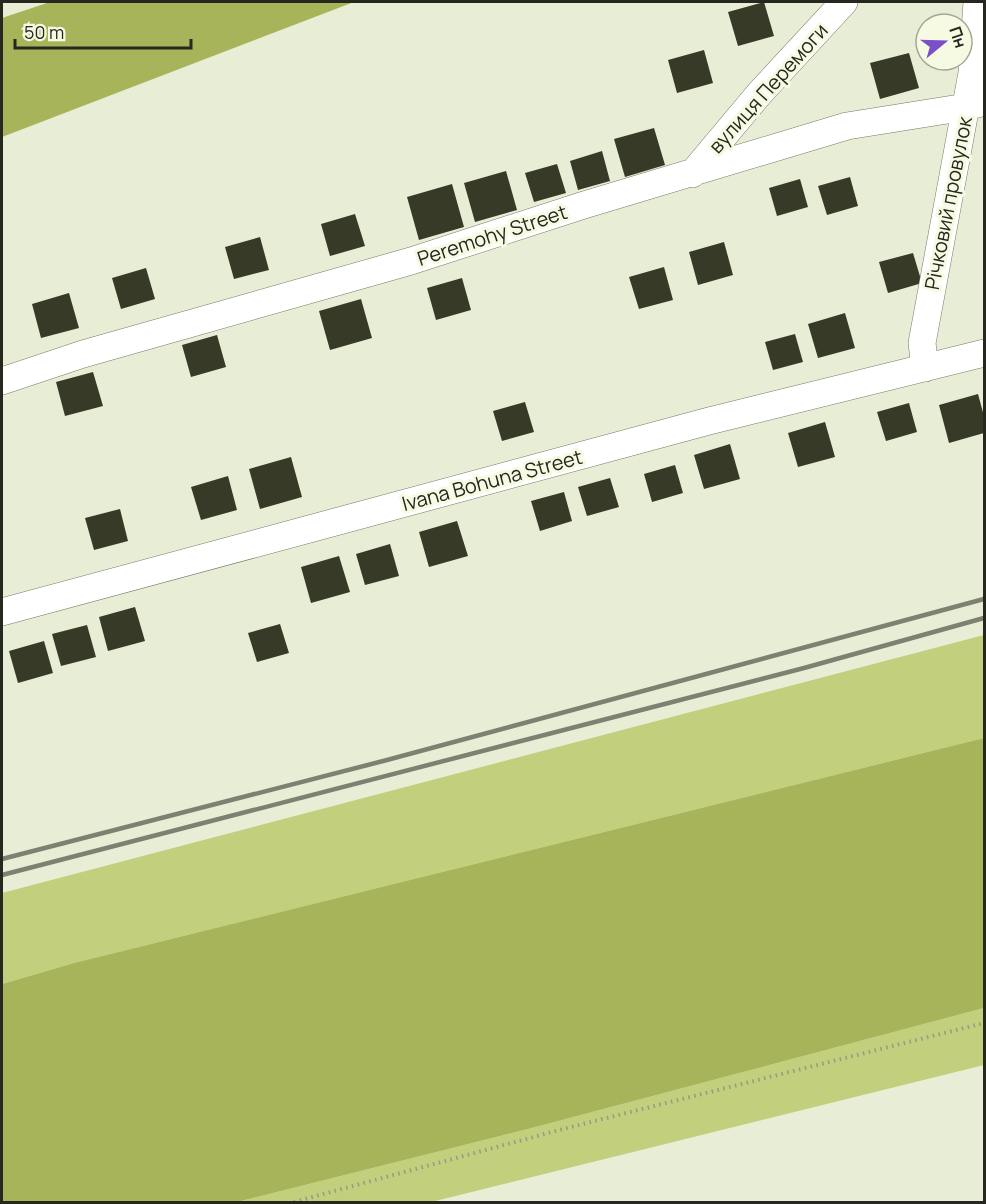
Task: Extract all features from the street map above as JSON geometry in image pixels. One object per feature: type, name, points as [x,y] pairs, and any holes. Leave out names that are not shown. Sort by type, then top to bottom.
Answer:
[{"type":"street","name":"вулиця Перемоги","points":[[692,174],[759,94],[844,2]]},
{"type":"street","name":"Річковий провулок","points":[[925,368],[922,343],[975,104],[972,74],[977,2]]},
{"type":"street","name":"Peremohy Street","points":[[2,381],[83,354],[411,261],[584,205],[847,126],[975,104]]},
{"type":"street","name":"Ivana Bohuna Street","points":[[2,612],[709,421],[984,353]]},
{"type":"path","points":[[294,1203],[563,1130],[984,1023]]},
{"type":"green space","points":[[50,2],[354,2],[2,137],[2,18]]},
{"type":"green space","points":[[984,635],[984,738],[74,963],[2,984],[2,893]]},
{"type":"green space","points":[[984,738],[984,1008],[528,1129],[237,1202],[2,1202],[2,984],[74,963]]},
{"type":"green space","points":[[984,1008],[984,1065],[431,1202],[237,1202],[528,1129]]},
{"type":"building","points":[[764,2],[774,36],[738,46],[728,12]]},
{"type":"building","points":[[704,50],[713,83],[677,93],[668,60]]},
{"type":"building","points":[[909,53],[919,88],[880,99],[870,63]]},
{"type":"building","points":[[654,128],[665,165],[625,177],[614,139]]},
{"type":"building","points":[[602,151],[610,181],[578,190],[570,161]]},
{"type":"building","points":[[557,164],[566,193],[534,202],[525,173]]},
{"type":"building","points":[[506,171],[517,210],[475,222],[464,183]]},
{"type":"building","points":[[850,177],[858,206],[827,215],[818,186]]},
{"type":"building","points":[[800,179],[808,207],[777,216],[769,188]]},
{"type":"building","points":[[452,184],[464,227],[419,240],[407,197]]},
{"type":"building","points":[[355,214],[365,246],[330,256],[321,224]]},
{"type":"building","points":[[260,237],[269,270],[234,279],[225,247]]},
{"type":"building","points":[[724,242],[733,275],[698,285],[689,252]]},
{"type":"building","points":[[913,253],[922,283],[888,293],[879,262]]},
{"type":"building","points":[[664,267],[673,300],[639,309],[629,277]]},
{"type":"building","points":[[146,268],[155,299],[121,309],[112,278]]},
{"type":"building","points":[[462,278],[471,310],[436,320],[427,288]]},
{"type":"building","points":[[69,293],[79,328],[41,338],[32,304]]},
{"type":"building","points":[[361,299],[372,338],[330,350],[319,311]]},
{"type":"building","points":[[845,313],[855,348],[818,358],[808,324]]},
{"type":"building","points":[[795,334],[803,362],[773,370],[765,342]]},
{"type":"building","points":[[217,335],[226,367],[191,377],[182,345]]},
{"type":"building","points":[[93,372],[103,406],[65,416],[56,382]]},
{"type":"building","points":[[978,394],[984,416],[984,433],[949,443],[939,405]]},
{"type":"building","points":[[525,402],[534,432],[502,441],[493,411]]},
{"type":"building","points":[[909,403],[917,432],[886,441],[877,412]]},
{"type":"building","points":[[825,422],[835,457],[798,467],[788,433]]},
{"type":"building","points":[[730,444],[740,479],[704,489],[694,455]]},
{"type":"building","points":[[291,457],[302,497],[260,509],[249,469]]},
{"type":"building","points":[[675,465],[683,493],[652,502],[644,474]]},
{"type":"building","points":[[228,476],[237,510],[201,520],[191,487]]},
{"type":"building","points":[[610,478],[619,507],[587,516],[578,487]]},
{"type":"building","points":[[564,492],[572,521],[540,531],[531,501]]},
{"type":"building","points":[[120,509],[128,541],[94,550],[85,518]]},
{"type":"building","points":[[457,521],[468,556],[429,567],[419,532]]},
{"type":"building","points":[[390,544],[399,576],[365,585],[356,554]]},
{"type":"building","points":[[339,556],[350,592],[311,603],[301,567]]},
{"type":"building","points":[[135,607],[145,641],[108,651],[99,617]]},
{"type":"building","points":[[280,624],[289,653],[257,662],[248,633]]},
{"type":"building","points":[[87,625],[96,657],[61,666],[52,634]]},
{"type":"building","points":[[44,641],[53,673],[18,683],[9,651]]},
{"type":"railway","points":[[2,859],[387,760],[984,599]]},
{"type":"railway","points":[[2,875],[804,668],[984,618]]}]
